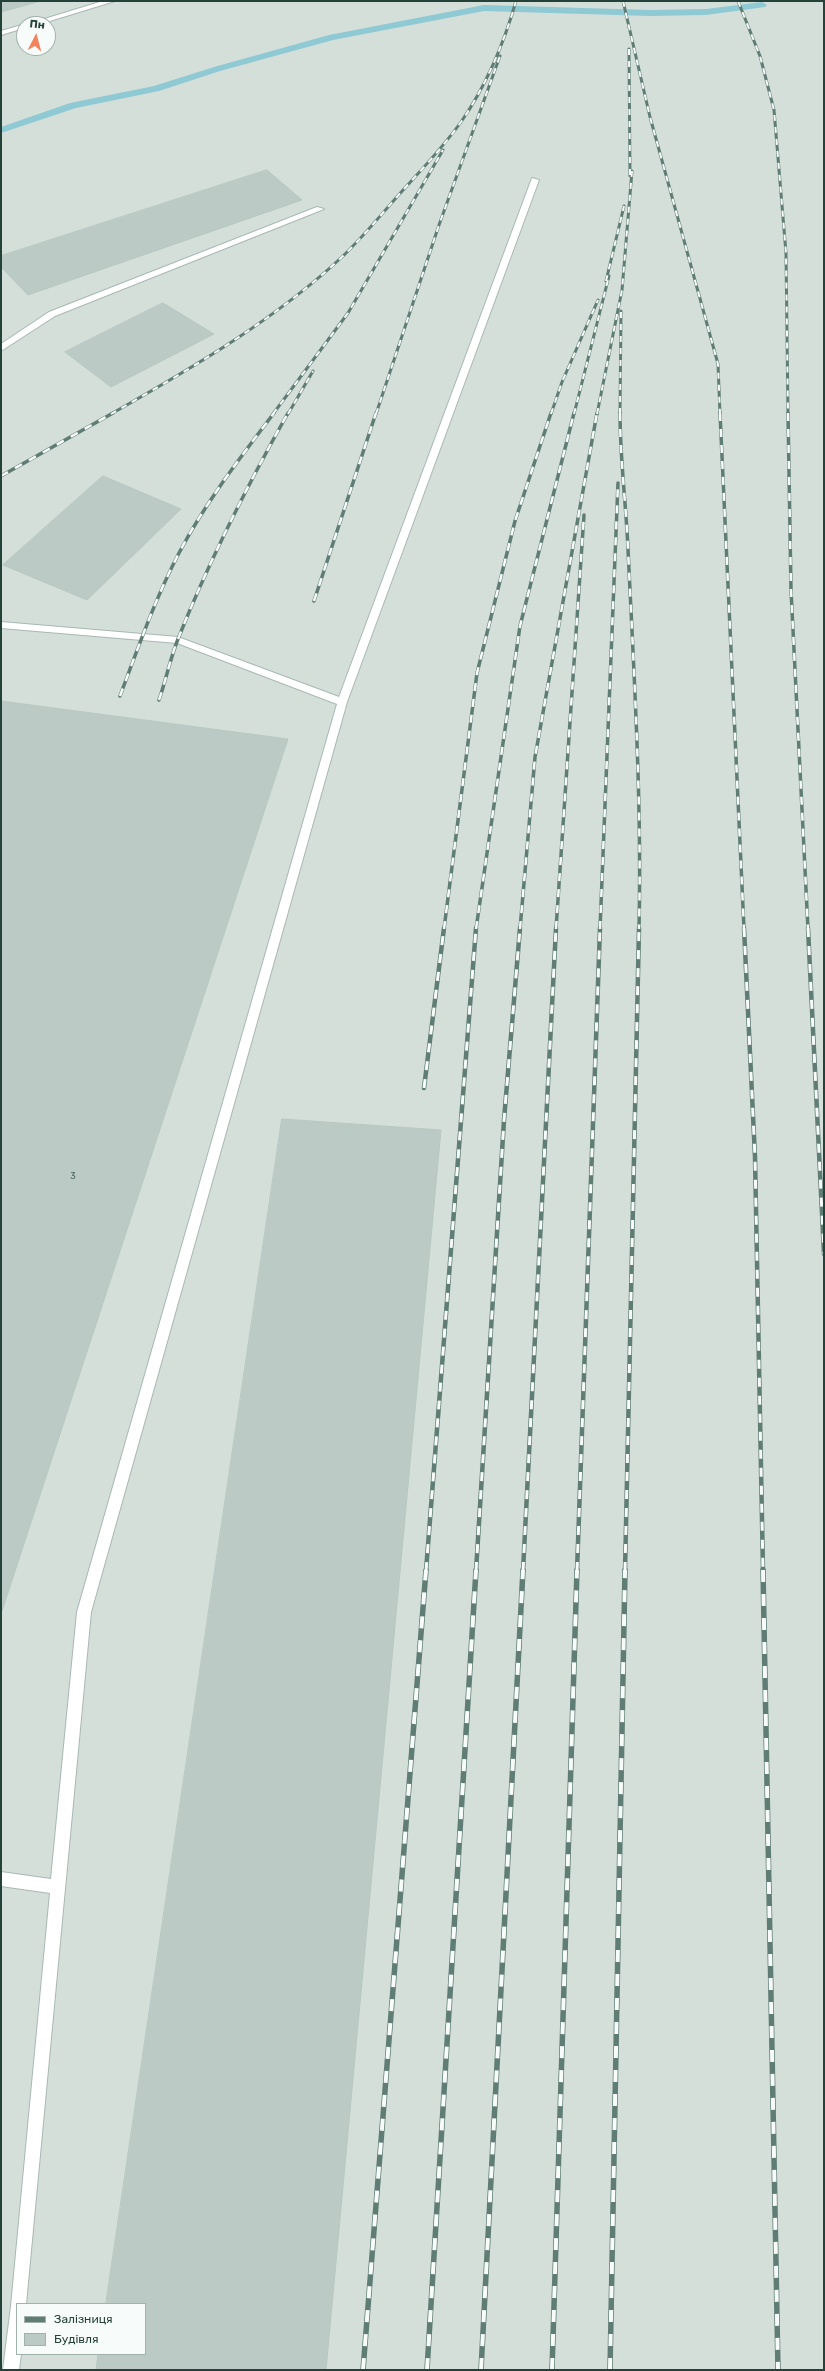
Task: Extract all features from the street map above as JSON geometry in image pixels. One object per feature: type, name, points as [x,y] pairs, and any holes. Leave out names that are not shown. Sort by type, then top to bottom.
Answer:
[{"type":"lane","points":[[56,17],[111,1]]},
{"type":"lane","points":[[1,33],[16,28]]},
{"type":"lane","points":[[18,2303],[84,1612],[342,702],[535,180]]},
{"type":"lane","points":[[1,348],[52,314],[320,209]]},
{"type":"lane","points":[[1,625],[178,640],[342,702]]},
{"type":"lane","points":[[1,1879],[58,1887]]},
{"type":"lane","points":[[11,2370],[16,2321]]},
{"type":"shaded area","points":[[1,1],[824,1],[824,2370],[1,2370]]},
{"type":"building","points":[[1,1],[41,1],[1,12]]},
{"type":"building","points":[[267,170],[302,200],[28,295],[1,267],[1,256]]},
{"type":"building","points":[[163,303],[214,334],[111,387],[65,352]]},
{"type":"building","points":[[103,476],[181,509],[87,600],[3,565]]},
{"type":"building","points":[[1,701],[288,739],[1,1614]]},
{"type":"building","points":[[282,1119],[441,1130],[326,2370],[96,2370],[98,2355],[146,2355],[146,2303],[106,2303]]},
{"type":"waterway","points":[[1,130],[74,105],[156,89],[217,69],[332,37],[484,8],[650,13],[706,12],[762,5]]},
{"type":"railway","points":[[111,414],[202,361],[261,322],[317,279],[351,248],[448,140],[461,122],[478,94],[493,64],[506,33],[516,1]]},
{"type":"railway","points":[[623,1],[650,117],[718,364],[720,414]]},
{"type":"railway","points":[[738,1],[760,56],[774,110],[786,253],[788,414]]},
{"type":"railway","points":[[629,49],[630,176]]},
{"type":"railway","points":[[376,414],[439,225],[500,56]]},
{"type":"railway","points":[[273,414],[348,313],[443,150]]},
{"type":"railway","points":[[597,414],[622,290],[632,171]]},
{"type":"railway","points":[[606,281],[624,206]]},
{"type":"railway","points":[[574,414],[609,276]]},
{"type":"railway","points":[[551,414],[562,382],[598,300]]},
{"type":"railway","points":[[620,413],[621,311]]},
{"type":"railway","points":[[288,414],[313,371]]},
{"type":"railway","points":[[1,476],[113,413]]},
{"type":"railway","points":[[120,696],[140,642],[170,570],[189,534],[236,464],[274,413]]},
{"type":"railway","points":[[159,700],[175,647],[202,581],[243,496],[288,413]]},
{"type":"railway","points":[[314,601],[376,413]]},
{"type":"railway","points":[[444,929],[477,673],[515,521],[551,413]]},
{"type":"railway","points":[[476,929],[520,626],[574,413]]},
{"type":"railway","points":[[520,929],[535,757],[597,413]]},
{"type":"railway","points":[[620,413],[637,739],[640,882],[639,929]]},
{"type":"railway","points":[[720,413],[744,929]]},
{"type":"railway","points":[[788,413],[791,590],[808,929]]},
{"type":"railway","points":[[600,929],[618,483]]},
{"type":"railway","points":[[556,929],[584,515]]},
{"type":"railway","points":[[424,1088],[444,928]]},
{"type":"railway","points":[[426,1571],[476,928]]},
{"type":"railway","points":[[476,1571],[504,1120],[520,928]]},
{"type":"railway","points":[[523,1571],[556,928]]},
{"type":"railway","points":[[577,1571],[600,928]]},
{"type":"railway","points":[[625,1571],[639,928]]},
{"type":"railway","points":[[744,928],[755,1157],[763,1571]]},
{"type":"railway","points":[[808,928],[824,1254]]},
{"type":"railway","points":[[363,2370],[426,1570]]},
{"type":"railway","points":[[427,2370],[476,1570]]},
{"type":"railway","points":[[481,2370],[523,1570]]},
{"type":"railway","points":[[552,2370],[577,1570]]},
{"type":"railway","points":[[610,2370],[625,1570]]},
{"type":"railway","points":[[763,1570],[778,2370]]}]
